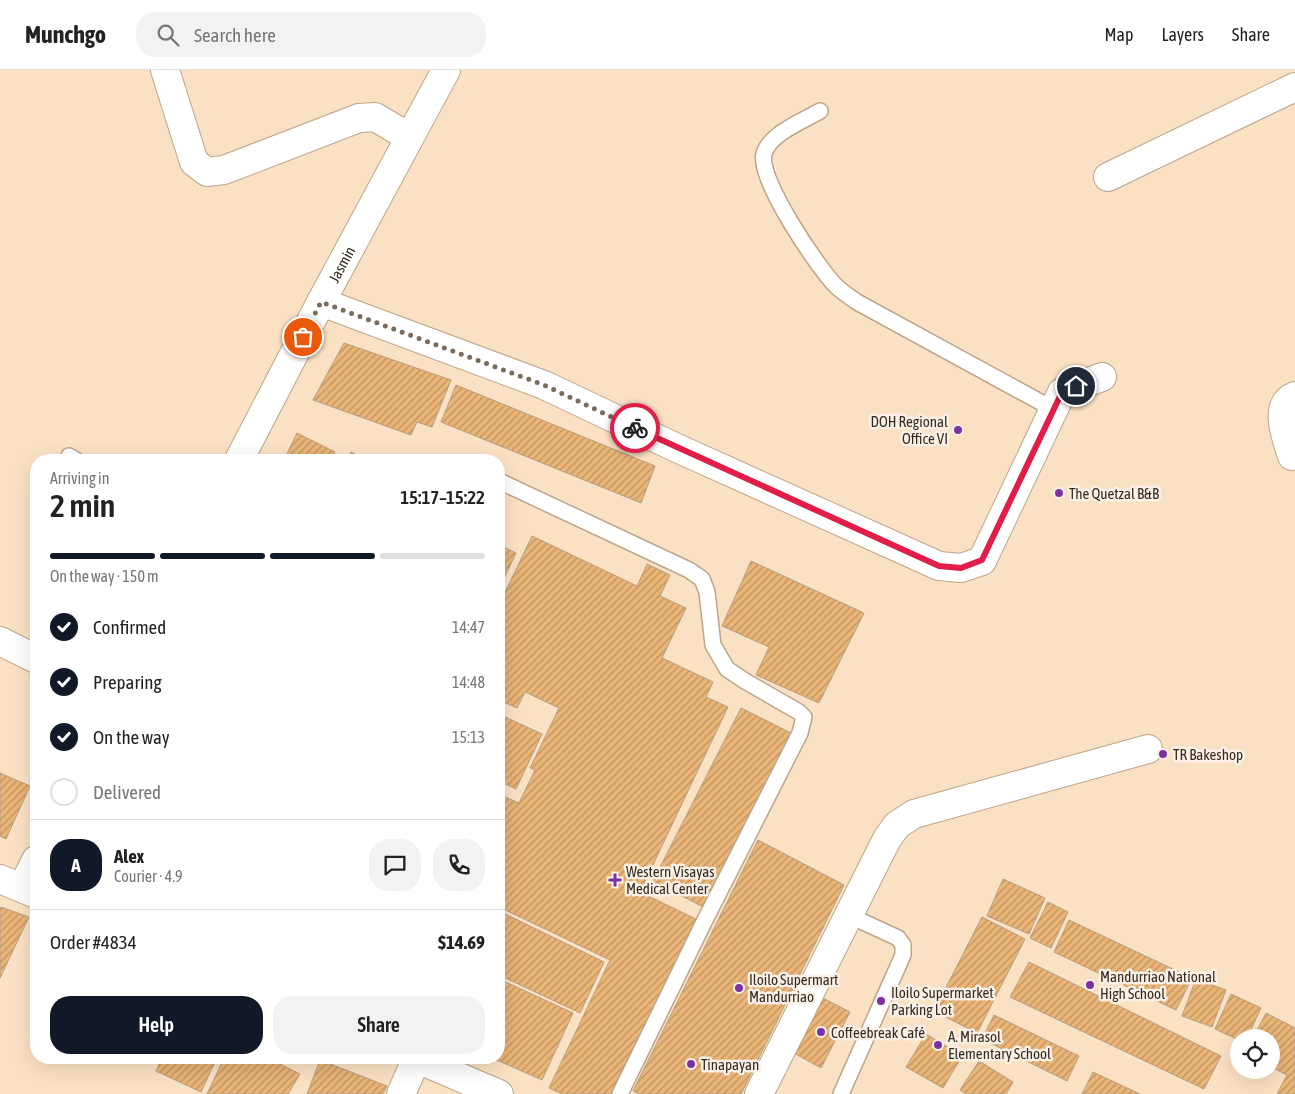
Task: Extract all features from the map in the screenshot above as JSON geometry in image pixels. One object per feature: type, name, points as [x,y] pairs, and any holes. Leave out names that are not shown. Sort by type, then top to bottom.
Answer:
[{"type":"street","points":[[165,70],[194,162],[207,172],[224,170],[360,118],[376,117],[408,137]]},
{"type":"street","name":"Jasmin","points":[[243,454],[408,137],[446,70]]},
{"type":"street","points":[[1108,177],[1295,87]]},
{"type":"street","points":[[321,302],[544,385],[939,566],[961,568],[982,560],[1062,392],[1102,377]]},
{"type":"street","points":[[1292,456],[1282,421],[1283,408],[1290,398],[1295,396]]},
{"type":"street","points":[[0,641],[30,656]]},
{"type":"street","points":[[759,1094],[848,915],[887,839],[897,825],[914,814],[1148,749]]},
{"type":"street","points":[[19,887],[30,870]]},
{"type":"street","points":[[401,1094],[414,1064]]},
{"type":"street","points":[[430,1064],[499,1094]]},
{"type":"lane","points":[[820,111],[773,138],[763,155],[766,174],[795,232],[836,285],[857,302],[1053,409]]},
{"type":"lane","points":[[505,484],[689,570],[702,579],[708,592],[713,645],[727,669],[799,712],[804,717],[800,733],[704,922],[620,1094]]},
{"type":"lane","points":[[841,1094],[903,955],[903,944],[898,938],[848,915]]},
{"type":"building","points":[[344,343],[451,380],[432,427],[417,422],[411,435],[313,400]]},
{"type":"building","points":[[456,385],[655,466],[641,503],[441,422]]},
{"type":"building","points":[[297,433],[335,452],[334,454],[287,454]]},
{"type":"building","points":[[532,536],[637,586],[647,564],[670,575],[660,596],[686,608],[662,658],[713,682],[706,697],[728,707],[640,892],[698,920],[615,1094],[562,1094],[549,1088],[610,960],[505,910],[505,797],[519,803],[535,770],[530,768],[559,708],[525,692],[517,708],[505,703],[505,592]]},
{"type":"building","points":[[505,548],[516,553],[505,576]]},
{"type":"building","points":[[751,561],[864,613],[819,703],[756,675],[769,647],[722,626]]},
{"type":"building","points":[[741,708],[793,734],[705,908],[653,881]]},
{"type":"building","points":[[505,717],[542,734],[516,789],[505,784]]},
{"type":"building","points":[[0,773],[30,786],[6,839],[0,836]]},
{"type":"building","name":"Iloilo Supermart Mandurriao","points":[[758,840],[844,885],[741,1094],[639,1094],[633,1091]]},
{"type":"building","points":[[1003,879],[1045,898],[1029,934],[987,916]]},
{"type":"building","points":[[1048,902],[1068,912],[1051,948],[1030,938]]},
{"type":"building","points":[[1,907],[29,917],[0,978],[0,910]]},
{"type":"building","points":[[505,914],[604,962],[580,1013],[505,978]]},
{"type":"building","points":[[982,917],[1025,939],[977,1033],[934,1011]]},
{"type":"building","points":[[1069,920],[1192,978],[1176,1010],[1054,952]]},
{"type":"building","points":[[1029,962],[1221,1056],[1204,1089],[1010,997]]},
{"type":"building","points":[[1196,979],[1226,990],[1212,1027],[1182,1016]]},
{"type":"building","points":[[505,982],[573,1013],[542,1080],[505,1064]]},
{"type":"building","points":[[1231,994],[1261,1008],[1251,1029],[1230,1029],[1230,1036],[1215,1029]]},
{"type":"building","name":"Coffeebreak Café","points":[[821,997],[850,1012],[821,1068],[792,1052]]},
{"type":"building","points":[[1266,1013],[1295,1028],[1295,1094],[1277,1094],[1287,1075],[1280,1072],[1280,1029],[1258,1029]]},
{"type":"building","points":[[994,1015],[1079,1056],[1067,1081],[982,1039]]},
{"type":"building","points":[[926,1034],[962,1056],[943,1088],[906,1067]]},
{"type":"building","points":[[979,1061],[1013,1082],[1006,1094],[966,1094],[960,1090]]},
{"type":"building","points":[[159,1064],[214,1064],[201,1092],[156,1071]]},
{"type":"building","points":[[221,1064],[280,1064],[300,1074],[288,1094],[207,1094]]},
{"type":"building","points":[[318,1064],[330,1064],[387,1086],[383,1094],[307,1094]]},
{"type":"building","points":[[1093,1072],[1140,1094],[1082,1094]]},
{"type":"way so far","points":[[303,337],[321,302],[544,385],[635,428]]},
{"type":"place","name":"DOH Regional Office VI","points":[[958,430]]},
{"type":"place","name":"The Quetzal B&B","points":[[1059,493]]},
{"type":"place","name":"TR Bakeshop","points":[[1163,754]]},
{"type":"place","name":"Western Visayas Medical Center","points":[[615,880]]},
{"type":"place","name":"Mandurriao National High School","points":[[1090,985]]},
{"type":"place","name":"Iloilo Supermart Mandurriao","points":[[739,988]]},
{"type":"place","name":"Iloilo Supermarket Parking Lot","points":[[881,1001]]},
{"type":"place","name":"Coffeebreak Café","points":[[821,1032]]},
{"type":"place","name":"A. Mirasol Elementary School","points":[[938,1045]]},
{"type":"place","name":"Tinapayan","points":[[691,1064]]},
{"type":"route","points":[[635,428],[939,566],[961,568],[982,560],[1062,392],[1076,386]]}]
